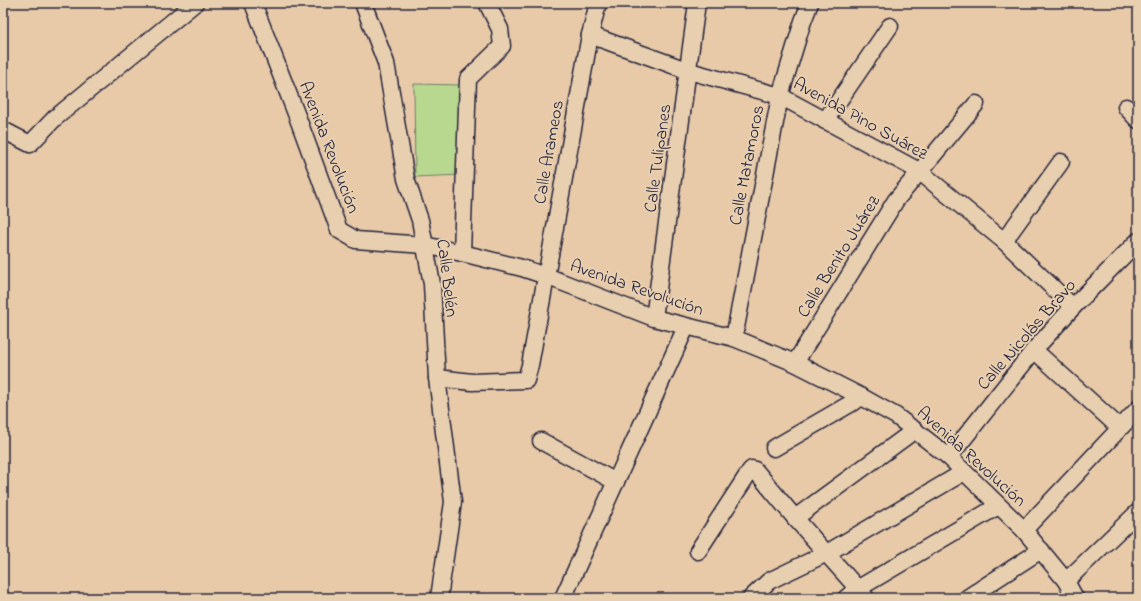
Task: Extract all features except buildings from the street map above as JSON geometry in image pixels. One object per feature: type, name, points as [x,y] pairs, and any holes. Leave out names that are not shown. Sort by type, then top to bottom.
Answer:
[{"type":"street","points":[[3,130],[30,144],[56,118],[195,3]]},
{"type":"street","name":"Avenida Revolución","points":[[253,3],[339,230],[356,240],[424,245],[522,268],[654,318],[734,338],[795,363],[896,416],[949,457],[1024,530],[1066,581],[1076,598]]},
{"type":"street","name":"Calle Belén","points":[[363,3],[386,63],[406,179],[420,220],[432,284],[437,378],[453,502],[439,598]]},
{"type":"street","points":[[462,253],[468,79],[502,46],[500,29],[487,3]]},
{"type":"street","name":"Calle Arameos","points":[[437,378],[472,382],[526,380],[590,35],[598,3]]},
{"type":"street","name":"Calle Tulipanes","points":[[654,318],[689,71],[697,3]]},
{"type":"street","name":"Calle Matamoros","points":[[734,338],[780,96],[810,3]]},
{"type":"street","points":[[825,121],[890,26]]},
{"type":"street","name":"Avenida Pino Suárez","points":[[590,35],[689,71],[780,96],[919,171],[1004,241],[1073,307]]},
{"type":"street","name":"Calle Benito Juárez","points":[[795,363],[896,200],[976,104]]},
{"type":"street","points":[[1126,107],[1138,120]]},
{"type":"street","points":[[1004,241],[1061,162]]},
{"type":"street","name":"Calle Nicolás Bravo","points":[[949,457],[1034,350],[1073,307],[1138,241]]},
{"type":"street","points":[[563,598],[686,327]]},
{"type":"street","points":[[1034,350],[1120,428]]},
{"type":"street","points":[[774,448],[862,397]]},
{"type":"street","points":[[1024,530],[1138,409]]},
{"type":"street","points":[[795,518],[915,430]]},
{"type":"street","points":[[542,441],[616,482]]},
{"type":"street","points":[[698,551],[752,469],[755,470],[795,518],[862,593]]},
{"type":"street","points":[[751,598],[769,581],[827,553],[964,472]]},
{"type":"street","points":[[846,598],[862,593],[998,506]]},
{"type":"street","points":[[1066,581],[1138,512]]},
{"type":"street","points":[[967,598],[1041,550]]},
{"type":"green space","points":[[414,84],[461,85],[461,175],[415,177]]}]
